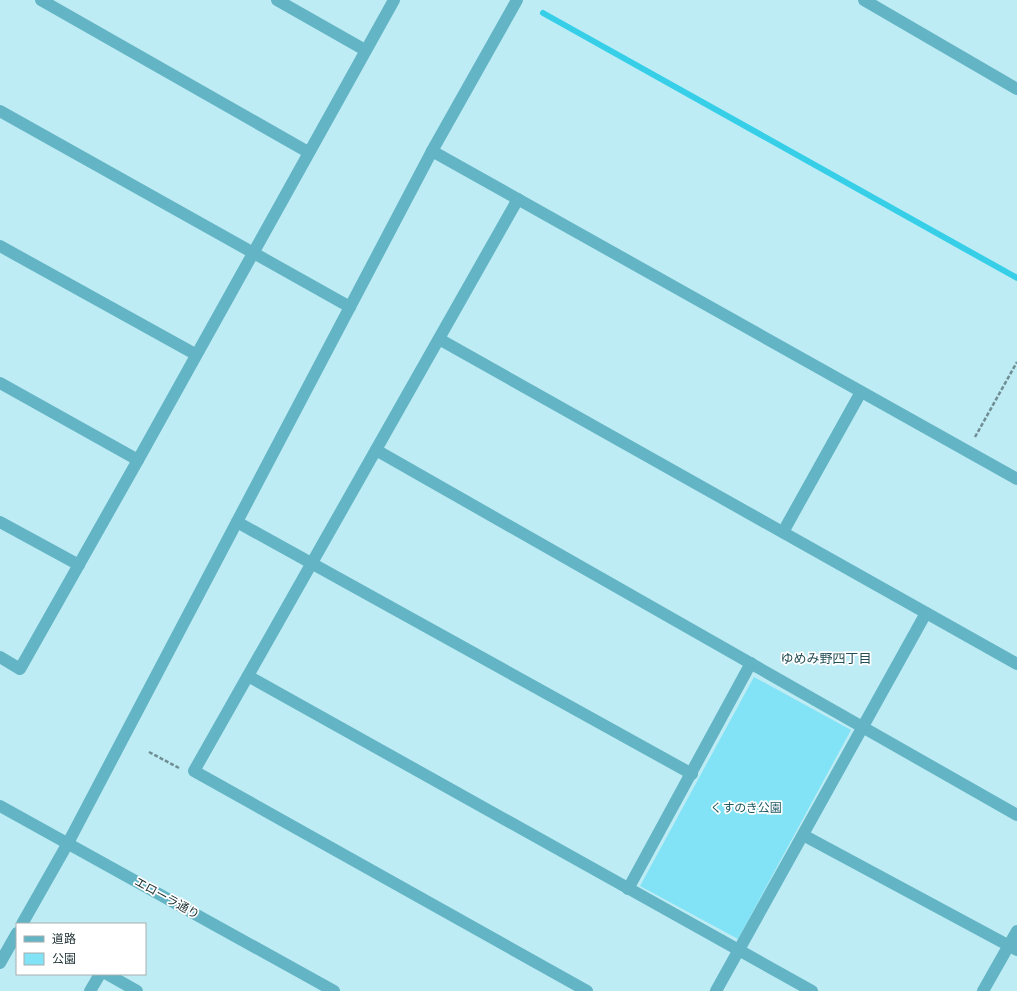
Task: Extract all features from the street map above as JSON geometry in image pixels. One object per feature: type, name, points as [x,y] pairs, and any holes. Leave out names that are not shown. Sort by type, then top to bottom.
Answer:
[{"type":"street","points":[[41,0],[308,152]]},
{"type":"street","points":[[277,0],[365,50]]},
{"type":"street","points":[[0,658],[20,669],[394,0]]},
{"type":"street","points":[[23,923],[68,843],[432,151],[517,0]]},
{"type":"street","points":[[864,0],[1017,89]]},
{"type":"street","points":[[0,111],[350,307]]},
{"type":"street","points":[[432,151],[1017,479]]},
{"type":"street","points":[[518,199],[194,771],[587,991]]},
{"type":"street","points":[[0,246],[196,354]]},
{"type":"street","points":[[439,339],[1017,664]]},
{"type":"street","points":[[0,384],[138,460]]},
{"type":"street","points":[[783,532],[861,392]]},
{"type":"street","points":[[376,450],[1017,815]]},
{"type":"street","points":[[0,522],[79,565]]},
{"type":"street","points":[[237,522],[692,774]]},
{"type":"street","points":[[716,991],[926,613]]},
{"type":"street","points":[[628,889],[752,664]]},
{"type":"street","points":[[248,676],[812,991]]},
{"type":"street","name":"エローラ通り","points":[[0,806],[334,991]]},
{"type":"street","points":[[803,835],[1013,948]]},
{"type":"street","points":[[983,991],[1013,948],[1017,931]]},
{"type":"street","points":[[0,963],[16,935]]},
{"type":"street","points":[[90,991],[99,975]]},
{"type":"street","points":[[109,975],[137,991]]},
{"type":"path","points":[[968,451],[1017,362]]},
{"type":"path","points":[[149,752],[189,773],[194,771]]},
{"type":"green space","name":"くすのき公園","points":[[754,677],[851,730],[738,939],[640,886]]},
{"type":"waterway","points":[[543,13],[1017,278]]},
{"type":"district","name":"ゆめみ野四丁目","points":[[826,658]]}]
